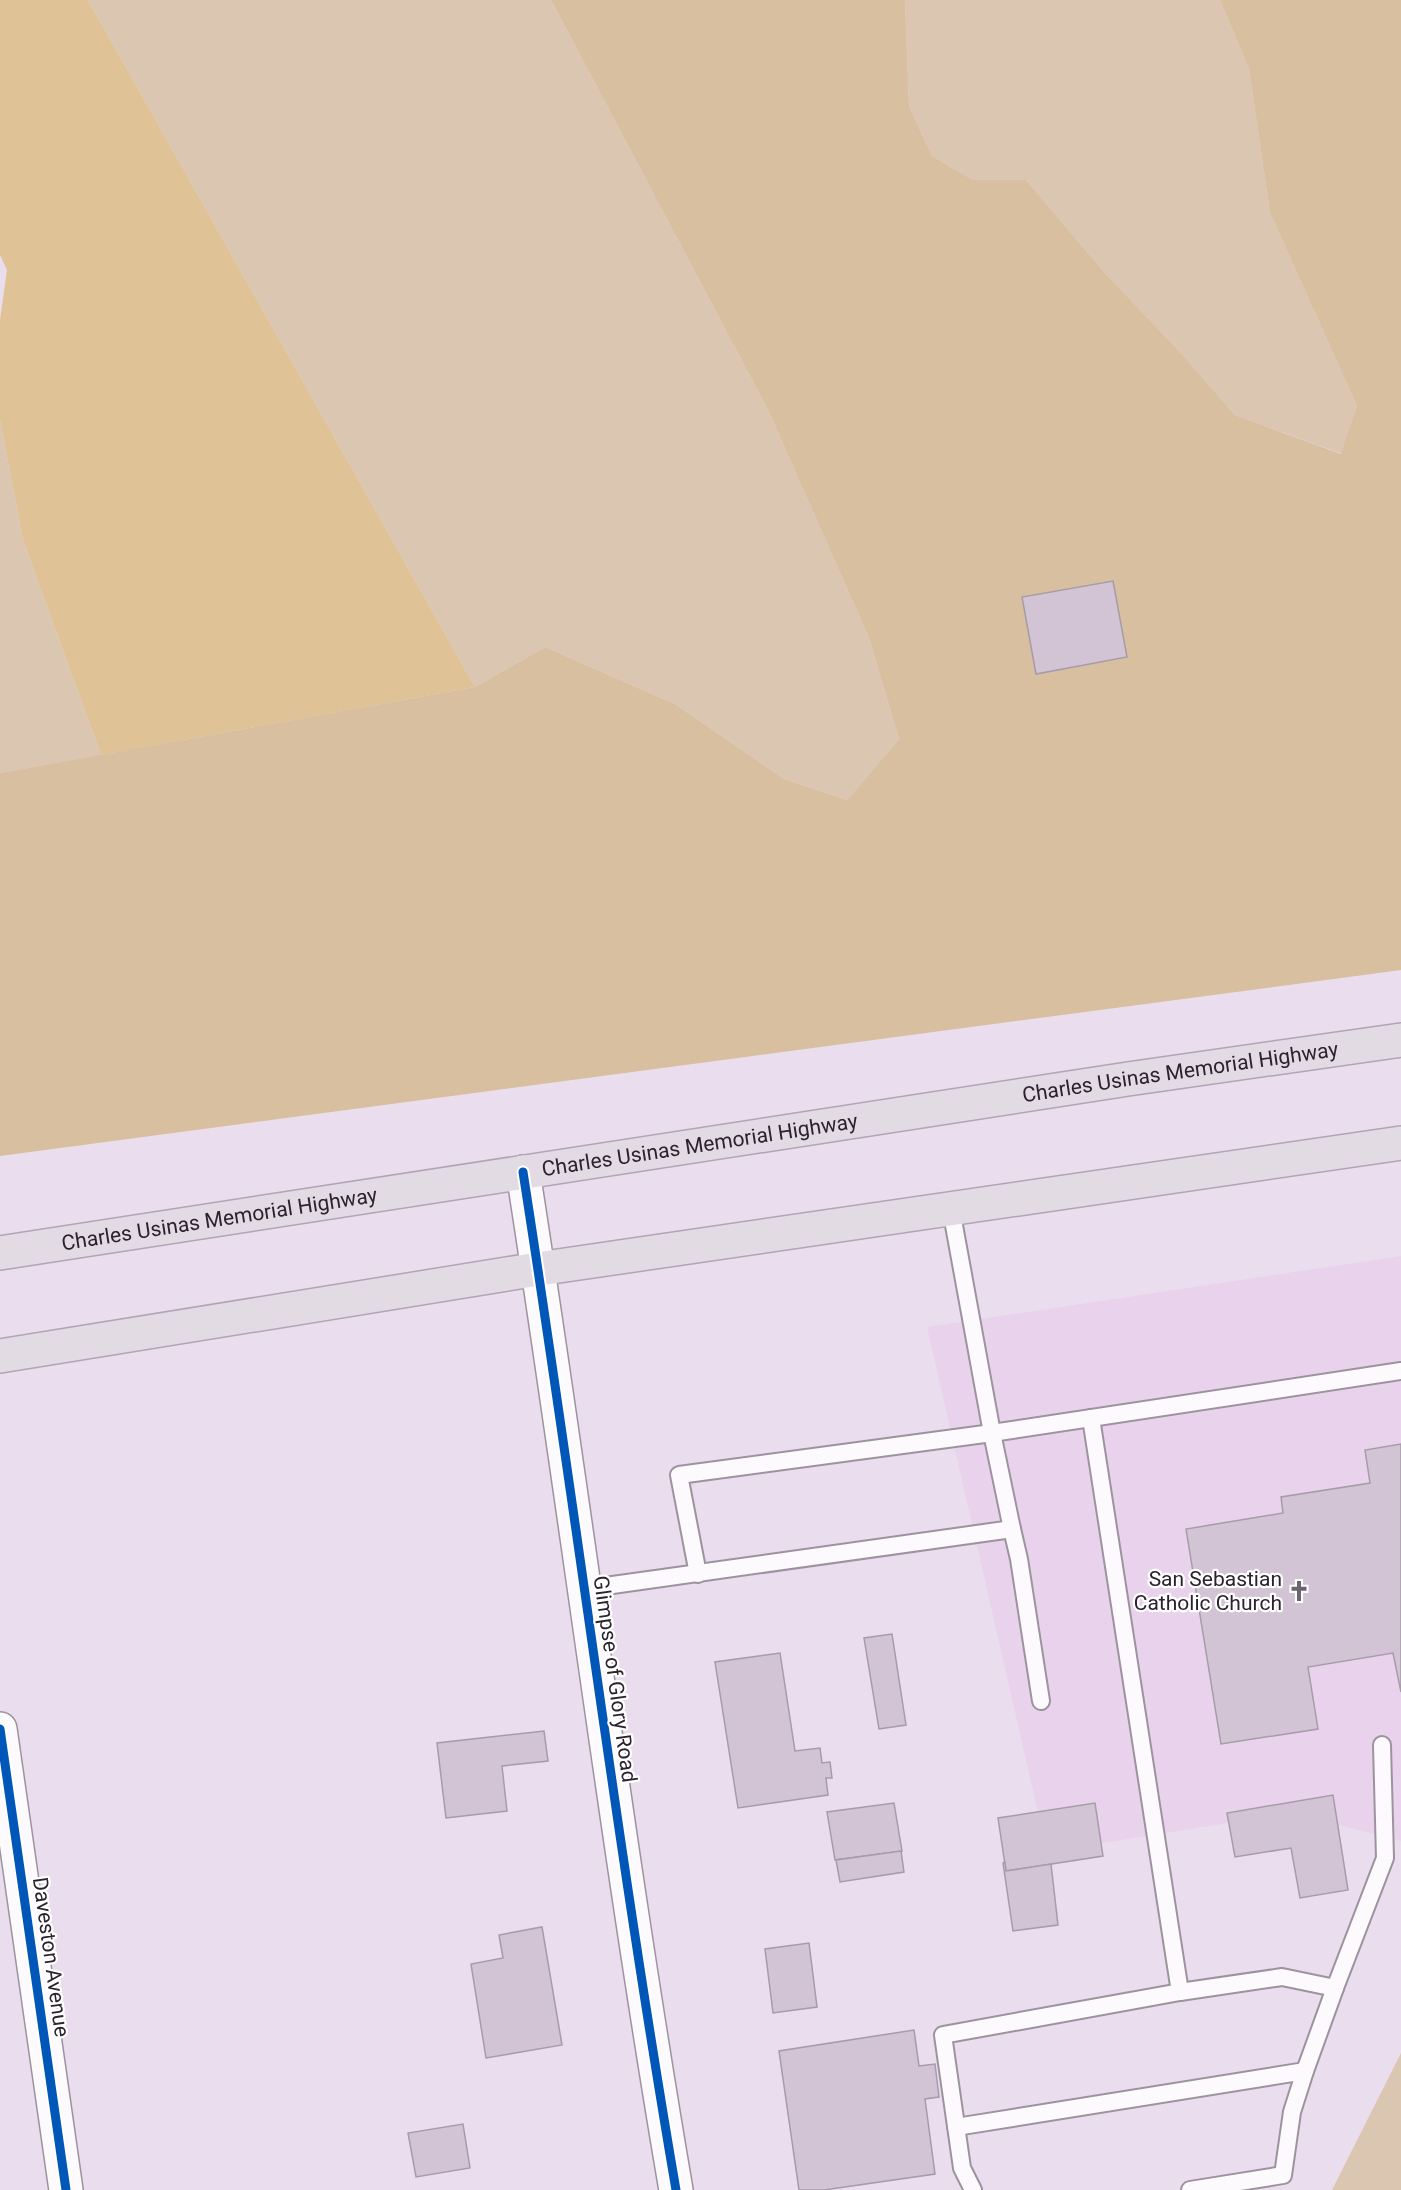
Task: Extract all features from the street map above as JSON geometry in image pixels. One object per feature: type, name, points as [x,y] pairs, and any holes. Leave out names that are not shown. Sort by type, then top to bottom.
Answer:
[{"type":"highway","name":"Charles Usinas Memorial Highway","points":[[0,1253],[1128,1079],[1401,1040]]},
{"type":"highway","points":[[0,1356],[538,1269],[1401,1143]]},
{"type":"street","name":"Glimpse of Glory Road","points":[[523,1172],[643,1996],[676,2190]]},
{"type":"street","name":"Daveston Avenue","points":[[0,1729],[66,2190]]},
{"type":"lane","points":[[951,1209],[992,1433],[1019,1559],[1041,1701]]},
{"type":"lane","points":[[698,1574],[678,1475],[992,1433],[1401,1371]]},
{"type":"lane","points":[[1091,1418],[1180,1992]]},
{"type":"lane","points":[[584,1589],[1012,1529]]},
{"type":"lane","points":[[1190,2190],[1283,2175],[1292,2112],[1335,1988],[1385,1858],[1382,1745]]},
{"type":"lane","points":[[973,2190],[962,2168],[942,2035],[1180,1992],[1282,1977],[1335,1988]]},
{"type":"lane","points":[[956,2127],[1305,2072]]},
{"type":"shaded area","points":[[0,0],[88,0],[475,687],[101,755],[23,540],[0,420],[0,320],[7,270],[0,255]]},
{"type":"shaded area","points":[[88,0],[551,0],[768,410],[869,638],[899,739],[847,800],[784,779],[675,704],[545,647],[475,687]]},
{"type":"shaded area","points":[[551,0],[905,0],[909,106],[932,156],[973,180],[1026,180],[1105,273],[1181,353],[1235,415],[1341,454],[1357,406],[1270,213],[1249,69],[1220,0],[1401,0],[1401,970],[0,1156],[0,773],[475,687],[545,647],[675,704],[784,779],[847,800],[899,739],[869,638],[768,410]]},
{"type":"shaded area","points":[[905,0],[1220,0],[1249,69],[1270,213],[1357,406],[1342,454],[1235,415],[1181,353],[1105,273],[1026,180],[973,180],[932,156],[909,106]]},
{"type":"shaded area","points":[[0,420],[23,540],[101,755],[0,773]]},
{"type":"shaded area","points":[[1401,1256],[1401,1841],[1332,1823],[1253,1819],[1047,1852],[927,1327]]},
{"type":"shaded area","points":[[1401,2053],[1401,2190],[1332,2190]]},
{"type":"building","points":[[1113,581],[1127,657],[1036,674],[1022,597]]},
{"type":"building","name":"San Sebastian Catholic Church","points":[[1401,1444],[1401,1692],[1393,1653],[1308,1667],[1318,1729],[1221,1744],[1186,1529],[1283,1513],[1281,1497],[1370,1483],[1365,1450]]},
{"type":"building","points":[[892,1634],[906,1725],[879,1729],[864,1638]]},
{"type":"building","points":[[780,1653],[795,1751],[820,1748],[822,1763],[830,1762],[832,1778],[826,1778],[828,1795],[738,1808],[715,1662]]},
{"type":"building","points":[[544,1731],[548,1761],[502,1766],[507,1811],[446,1818],[437,1743]]},
{"type":"building","points":[[1333,1795],[1348,1890],[1300,1898],[1291,1848],[1235,1857],[1227,1813]]},
{"type":"building","points":[[894,1803],[902,1851],[835,1860],[827,1812]]},
{"type":"building","points":[[1095,1803],[1103,1856],[1006,1871],[998,1818]]},
{"type":"building","points":[[901,1851],[904,1872],[840,1882],[836,1860]]},
{"type":"building","points":[[1005,1862],[1006,1871],[1051,1864],[1058,1925],[1013,1931],[1003,1863]]},
{"type":"building","points":[[542,1927],[562,2045],[486,2058],[471,1964],[503,1958],[499,1935]]},
{"type":"building","points":[[809,1943],[817,2007],[773,2013],[765,1949]]},
{"type":"building","points":[[914,2030],[919,2066],[935,2064],[939,2097],[925,2099],[935,2174],[824,2190],[799,2190],[779,2051]]},
{"type":"building","points":[[463,2124],[470,2168],[416,2177],[408,2133]]},
{"type":"cycle path","points":[[523,1172],[635,1936],[676,2190]]},
{"type":"cycle path","points":[[0,1729],[66,2190]]},
{"type":"place","name":"San Sebastian Catholic Church","points":[[1299,1591]]}]
